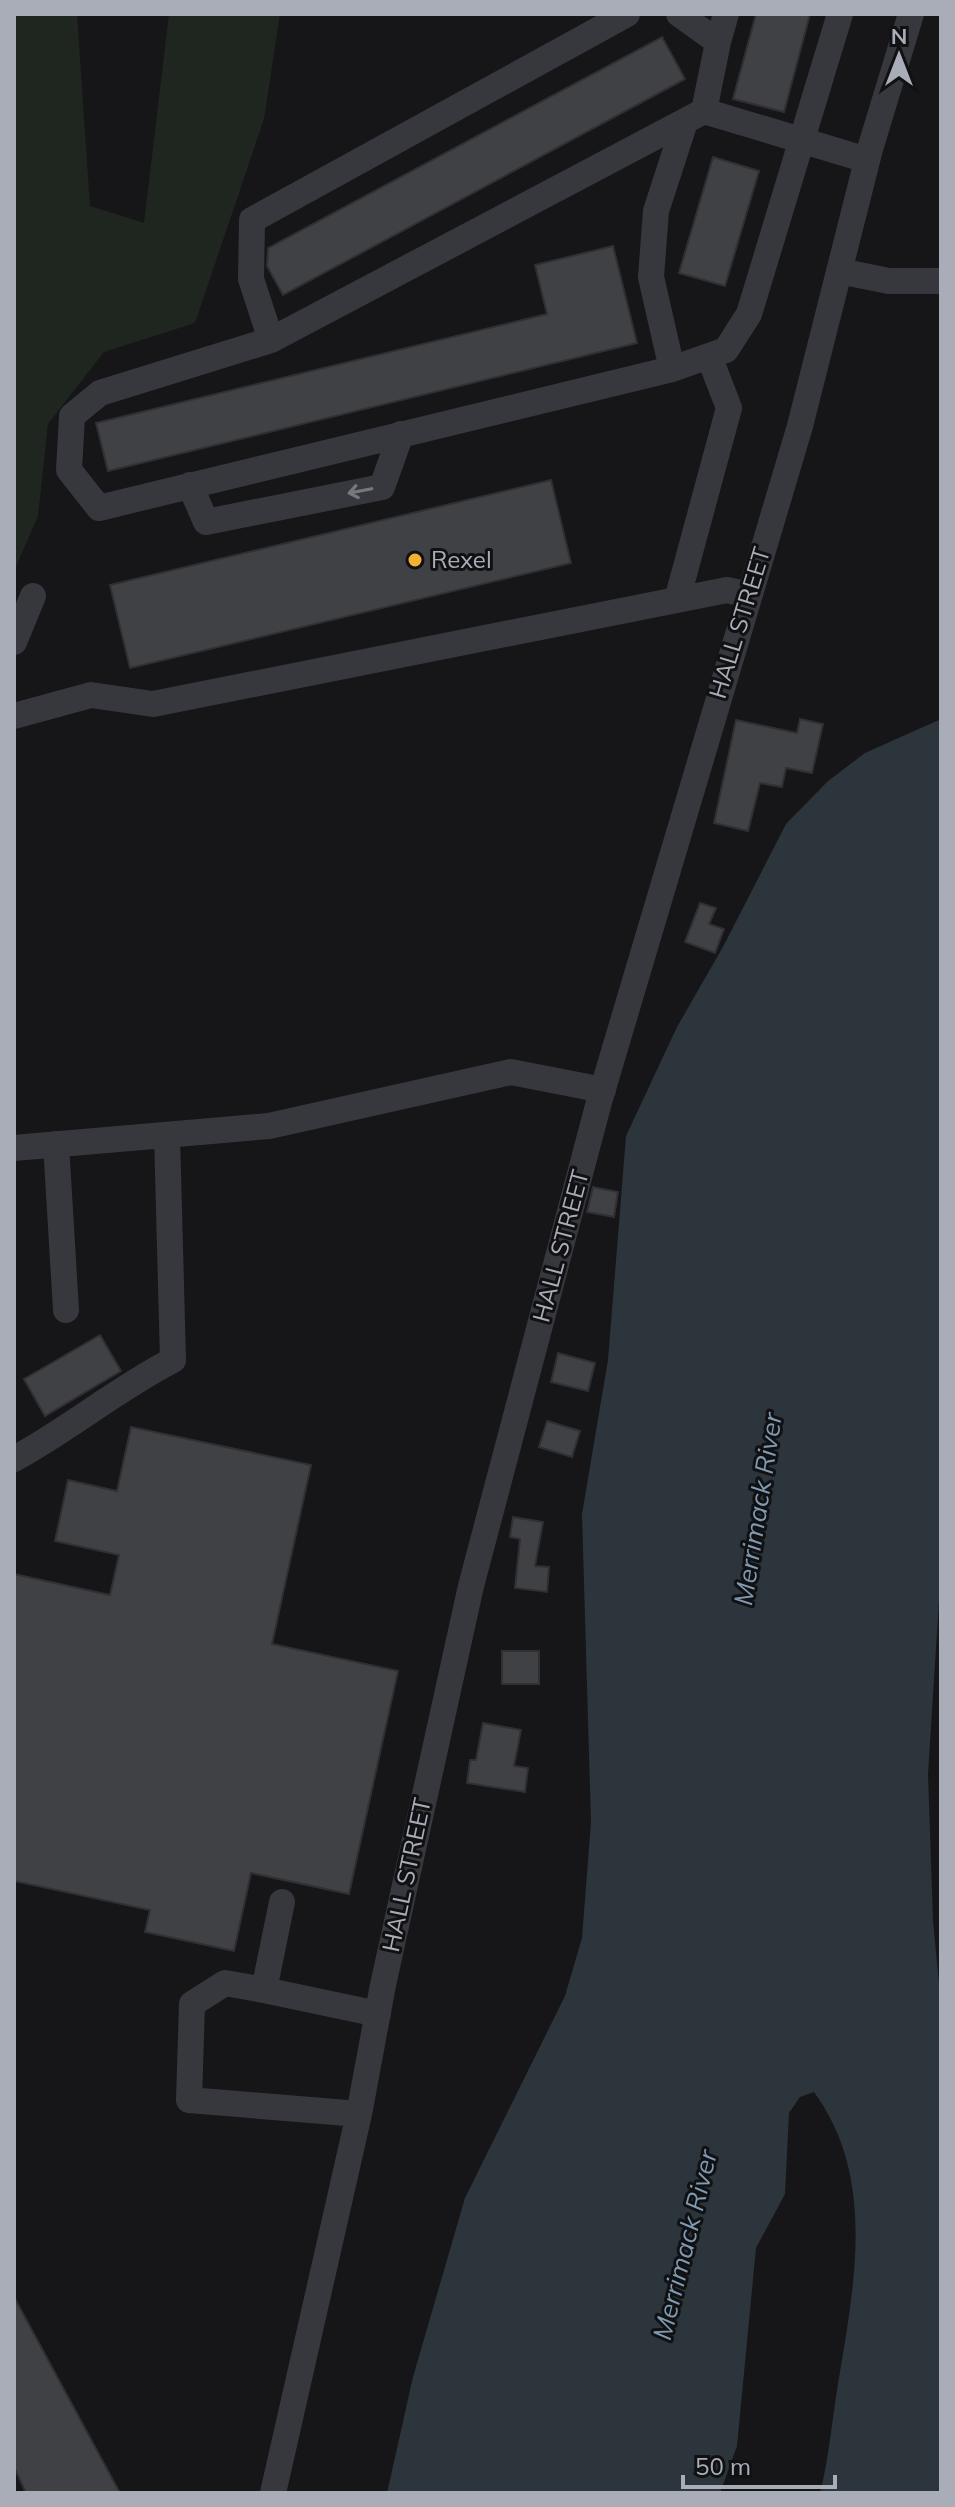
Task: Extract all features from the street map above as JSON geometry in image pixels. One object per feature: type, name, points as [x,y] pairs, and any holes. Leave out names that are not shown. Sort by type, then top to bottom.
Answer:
[{"type":"street","points":[[271,340],[251,279],[252,220],[627,14]]},
{"type":"street","points":[[679,14],[718,42]]},
{"type":"street","points":[[672,369],[651,277],[656,211],[694,118],[726,14]]},
{"type":"street","points":[[840,14],[803,142],[749,314],[726,350],[672,369],[99,508],[69,470],[72,416],[100,393],[271,340],[694,118],[803,142],[867,160]]},
{"type":"street","name":"HALL STREET","points":[[273,2493],[359,2114],[471,1586],[603,1090],[800,426],[867,160],[911,14]]},
{"type":"street","points":[[839,271],[889,281],[941,281]]},
{"type":"street","points":[[677,600],[729,408],[709,356]]},
{"type":"street","points":[[190,485],[206,522],[382,487],[401,434]]},
{"type":"street","points":[[14,716],[91,695],[153,704],[727,590],[749,595]]},
{"type":"street","points":[[14,642],[33,596]]},
{"type":"street","points":[[14,1148],[269,1126],[511,1072],[603,1090]]},
{"type":"street","points":[[14,1459],[55,1435],[126,1385],[173,1360],[167,1135]]},
{"type":"street","points":[[56,1144],[66,1310]]},
{"type":"street","points":[[264,1990],[282,1902]]},
{"type":"street","points":[[359,2114],[189,2100],[192,2004],[225,1983],[378,2014]]},
{"type":"shaded area","points":[[14,14],[77,14],[90,206],[144,223],[169,14],[280,14],[264,119],[195,323],[104,352],[48,424],[38,516],[14,571]]},
{"type":"water","name":"Merrimack River","points":[[941,719],[941,1569],[928,1774],[933,1921],[941,2004],[941,2493],[820,2493],[850,2309],[856,2234],[847,2160],[834,2125],[814,2092],[800,2097],[789,2113],[785,2194],[756,2248],[737,2446],[720,2493],[387,2493],[413,2377],[465,2198],[565,1996],[582,1938],[591,1822],[582,1514],[608,1360],[626,1136],[677,1027],[724,945],[786,824],[828,781],[865,753]]},
{"type":"building","points":[[756,14],[810,14],[784,112],[733,99]]},
{"type":"building","points":[[662,37],[685,79],[283,295],[267,266],[268,248]]},
{"type":"building","points":[[713,157],[759,171],[725,286],[679,273]]},
{"type":"building","points":[[613,246],[637,343],[108,471],[96,423],[547,314],[535,265]]},
{"type":"building","points":[[551,480],[571,563],[130,668],[110,585]]},
{"type":"building","points":[[800,719],[823,724],[812,773],[786,768],[782,787],[760,783],[748,831],[714,823],[736,720],[797,733]]},
{"type":"building","points":[[700,903],[716,908],[709,924],[724,929],[715,953],[685,942]]},
{"type":"building","points":[[593,1187],[618,1192],[614,1217],[587,1212]]},
{"type":"building","points":[[100,1335],[121,1371],[45,1416],[24,1379]]},
{"type":"building","points":[[558,1353],[595,1363],[588,1391],[551,1382]]},
{"type":"building","points":[[547,1421],[580,1431],[572,1457],[539,1447]]},
{"type":"building","points":[[131,1427],[311,1465],[272,1644],[398,1671],[349,1894],[251,1873],[234,1951],[145,1932],[150,1910],[14,1881],[14,1574],[110,1595],[119,1555],[55,1541],[68,1480],[117,1491]]},
{"type":"building","points":[[513,1517],[543,1522],[535,1566],[549,1567],[547,1592],[515,1588],[520,1539],[510,1537]]},
{"type":"building","points":[[502,1651],[539,1651],[539,1684],[502,1684]]},
{"type":"building","points":[[483,1723],[521,1730],[514,1766],[528,1768],[525,1792],[467,1783],[470,1760],[476,1760]]},
{"type":"building","points":[[14,2297],[120,2493],[26,2493],[14,2467]]},
{"type":"place","name":"Rexel","points":[[415,560]]}]
